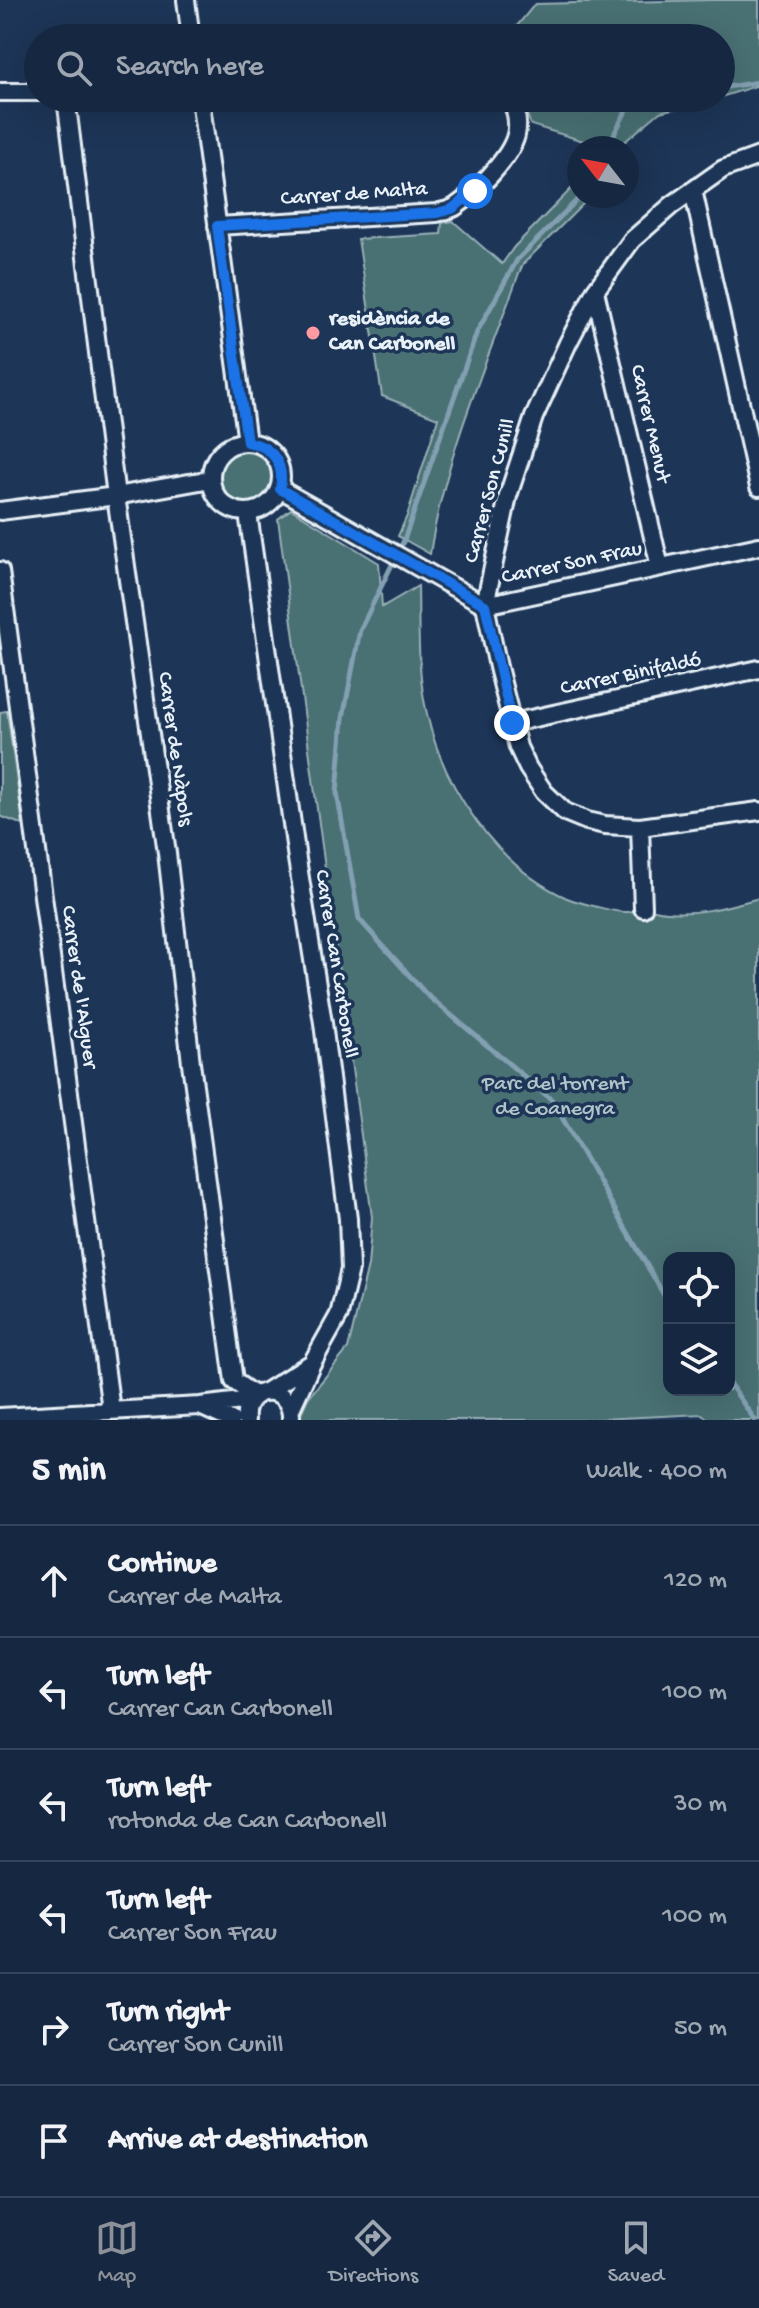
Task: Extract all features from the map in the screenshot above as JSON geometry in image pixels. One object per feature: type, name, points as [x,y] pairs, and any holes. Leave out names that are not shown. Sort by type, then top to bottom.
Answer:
[{"type":"street","points":[[186,0],[189,24]]},
{"type":"street","points":[[0,92],[24,92]]},
{"type":"street","name":"Carrer de Nàpols","points":[[68,112],[234,1381],[257,1396],[280,1394],[285,1398],[291,1414]]},
{"type":"street","points":[[202,112],[247,442]]},
{"type":"street","name":"Carrer de Malta","points":[[217,226],[437,213],[452,209],[475,191],[508,152],[516,137],[514,112]]},
{"type":"street","name":"Carrer Son Cunill","points":[[759,156],[723,169],[632,240],[595,291],[534,417],[508,496],[485,605],[518,747],[544,792],[565,812],[605,825],[640,827],[759,811]]},
{"type":"street","points":[[693,190],[759,487]]},
{"type":"street","name":"Carrer Menut","points":[[595,291],[660,567]]},
{"type":"street","points":[[247,442],[268,449],[276,457],[282,478],[280,489],[268,506],[248,513],[237,512],[219,500],[211,479],[217,457],[236,443],[247,442]]},
{"type":"street","points":[[0,511],[116,496],[211,479]]},
{"type":"street","name":"Carrer Son Frau","points":[[280,489],[485,605],[759,546]]},
{"type":"street","name":"Carrer Can Carbonell","points":[[248,513],[323,1023],[348,1219],[350,1269],[339,1315],[312,1363],[257,1396]]},
{"type":"street","name":"Carrer de l'Alguer","points":[[0,571],[111,1410]]},
{"type":"street","name":"Carrer Binifaldó","points":[[512,723],[759,669]]},
{"type":"street","points":[[640,827],[643,908]]},
{"type":"street","points":[[291,1414],[312,1363]]},
{"type":"street","points":[[0,1417],[200,1406],[257,1396]]},
{"type":"street","points":[[246,1420],[245,1411],[257,1396]]},
{"type":"street","points":[[200,1406],[231,1420]]},
{"type":"green space","points":[[759,0],[759,85],[735,93],[735,24],[519,24],[535,4]]},
{"type":"green space","points":[[526,112],[660,112],[631,136],[567,136],[531,125]]},
{"type":"green space","points":[[567,193],[567,208],[579,208],[523,264],[519,273],[456,446],[430,554],[398,536],[438,418],[382,396],[358,239],[441,234],[442,223],[453,221],[502,264],[514,247]]},
{"type":"green space","points":[[248,449],[268,457],[276,477],[268,497],[248,505],[228,497],[220,477],[228,457]]},
{"type":"green space","name":"Parc del torrent de Coanegra","points":[[291,509],[379,563],[382,607],[418,586],[422,683],[435,742],[460,796],[477,822],[518,867],[567,898],[622,912],[645,909],[692,912],[759,898],[759,1420],[709,1420],[702,1414],[581,1420],[298,1420],[308,1398],[348,1349],[368,1266],[372,1217],[278,519]]},
{"type":"green space","points":[[7,711],[23,825],[0,816],[0,712]]},
{"type":"waterway","points":[[735,86],[759,82]]},
{"type":"waterway","points":[[613,136],[625,112]]},
{"type":"waterway","points":[[569,208],[517,260],[477,332],[404,540],[360,630],[343,718],[337,793],[359,919],[426,994],[552,1100],[663,1294]]},
{"type":"waterway","points":[[735,1392],[755,1420]]},
{"type":"place","name":"residència de Can Carbonell","points":[[313,333]]},
{"type":"route","points":[[475,191],[452,209],[437,213],[217,226],[247,442],[268,449],[276,457],[282,478],[280,489],[485,605],[512,723]]}]
